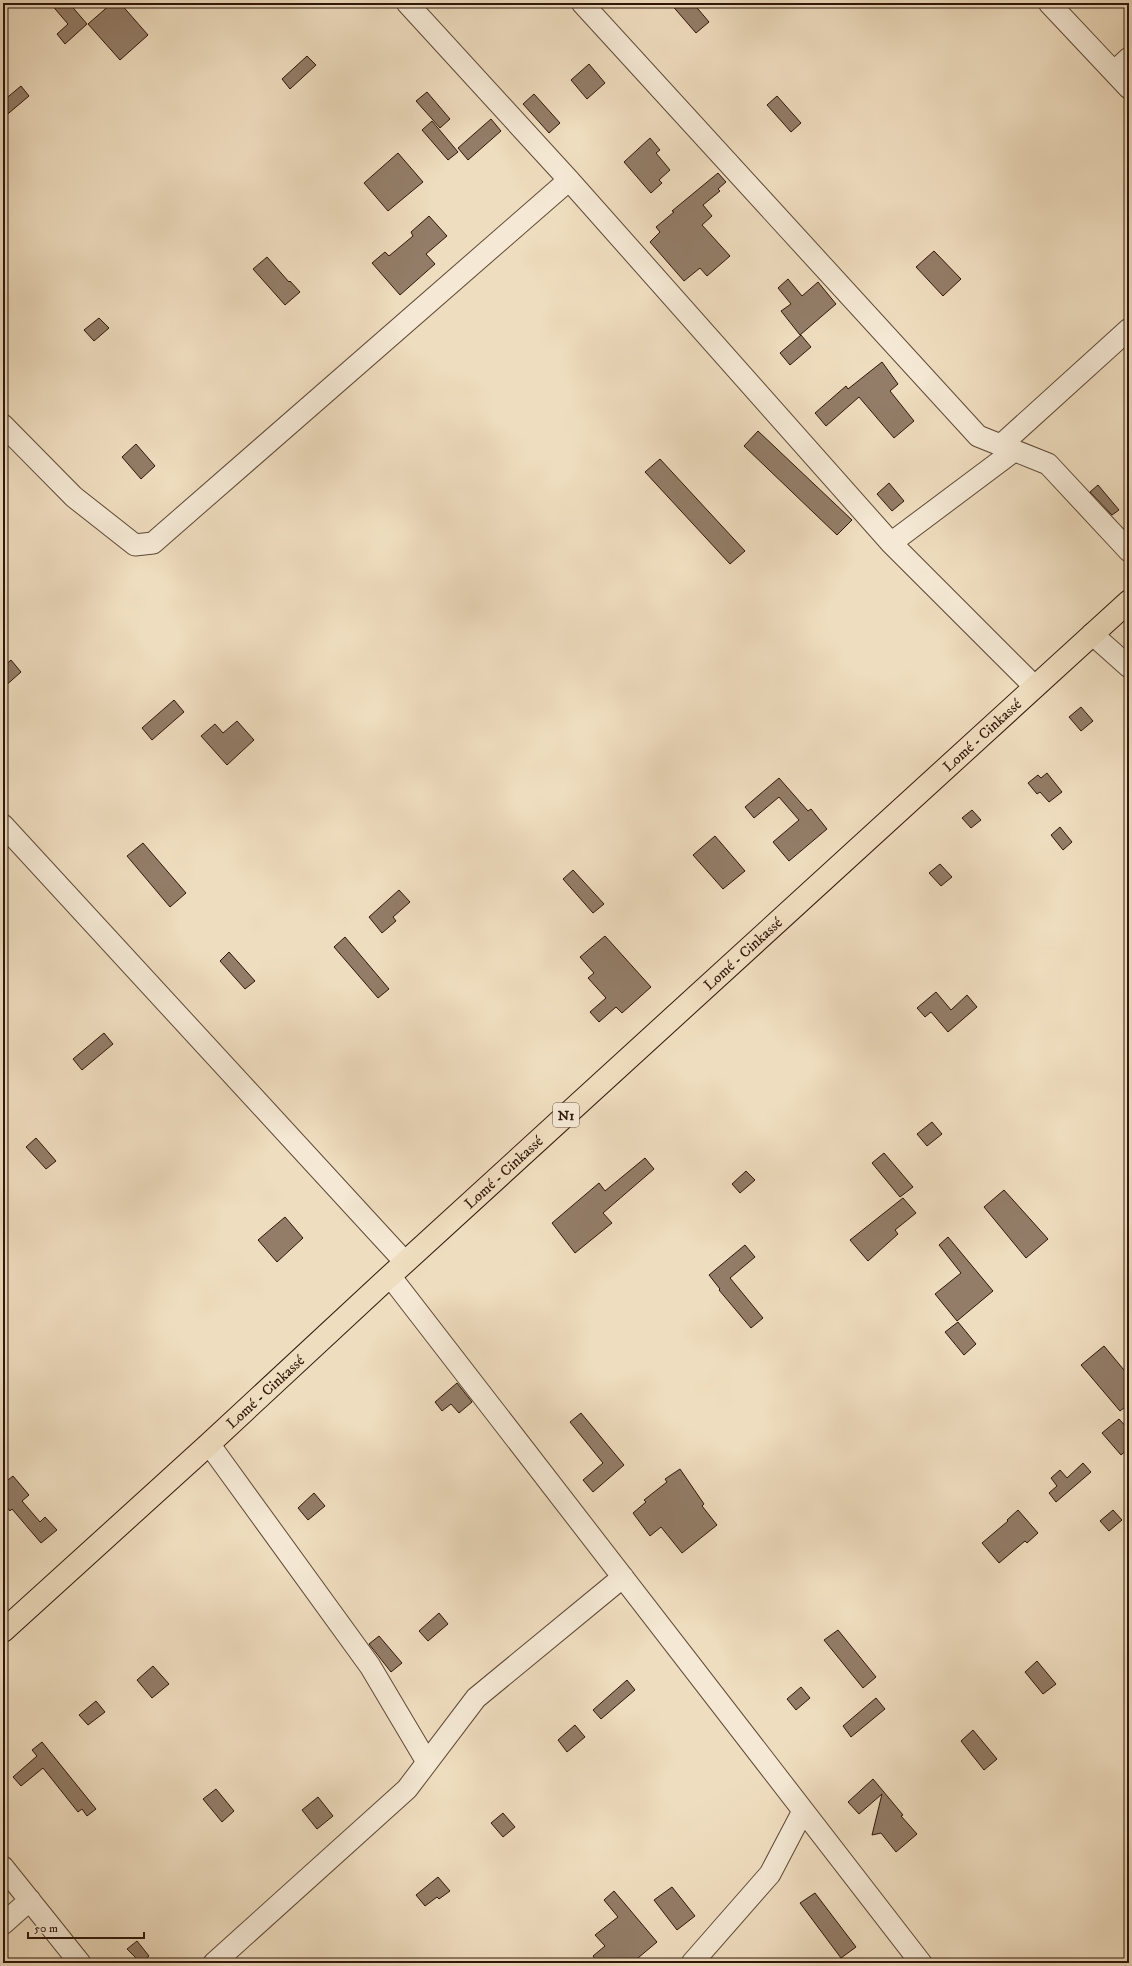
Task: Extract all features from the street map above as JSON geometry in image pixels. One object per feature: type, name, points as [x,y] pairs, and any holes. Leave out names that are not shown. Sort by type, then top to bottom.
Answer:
[{"type":"highway","name":"Lomé - Cinkassé","points":[[3,1631],[1129,601]]},
{"type":"street","points":[[407,3],[569,180],[891,543],[1035,687]]},
{"type":"street","points":[[582,3],[978,436],[1048,464],[1129,551]]},
{"type":"street","points":[[1049,3],[1129,88]]},
{"type":"street","points":[[1114,72],[1129,58]]},
{"type":"street","points":[[3,425],[74,496],[135,545],[153,544],[569,180]]},
{"type":"street","points":[[891,543],[1008,448],[1129,329]]},
{"type":"street","points":[[1092,634],[1129,667]]},
{"type":"street","points":[[3,825],[398,1269],[624,1577],[921,1963]]},
{"type":"street","points":[[209,1444],[370,1666],[427,1762]]},
{"type":"street","points":[[214,1963],[407,1789],[476,1698],[624,1577]]},
{"type":"street","points":[[692,1963],[770,1874],[804,1811]]},
{"type":"street","points":[[3,1867],[80,1963]]},
{"type":"street","points":[[3,1924],[30,1900]]},
{"type":"building","points":[[50,3],[69,3],[87,24],[65,44],[57,34],[68,24]]},
{"type":"building","points":[[112,3],[120,3],[148,35],[120,60],[88,24]]},
{"type":"building","points":[[670,3],[693,3],[709,22],[696,33]]},
{"type":"building","points":[[307,56],[316,65],[290,89],[282,79]]},
{"type":"building","points":[[589,64],[605,83],[587,99],[571,80]]},
{"type":"building","points":[[21,86],[29,96],[3,118],[3,101]]},
{"type":"building","points":[[427,92],[450,119],[440,128],[416,101]]},
{"type":"building","points":[[534,94],[560,123],[549,133],[523,104]]},
{"type":"building","points":[[777,96],[801,123],[791,132],[767,105]]},
{"type":"building","points":[[491,119],[501,131],[468,160],[458,148]]},
{"type":"building","points":[[432,121],[458,152],[448,160],[422,130]]},
{"type":"building","points":[[650,138],[660,150],[656,153],[670,170],[659,180],[662,183],[651,193],[624,162]]},
{"type":"building","points":[[398,153],[423,182],[388,211],[364,183]]},
{"type":"building","points":[[718,173],[726,182],[718,189],[720,191],[703,205],[712,216],[702,225],[730,256],[707,276],[700,268],[684,281],[650,242],[660,232],[656,227],[674,212],[672,211]]},
{"type":"building","points":[[429,216],[447,236],[426,254],[435,264],[400,295],[372,263],[385,252],[389,256],[413,236],[411,232]]},
{"type":"building","points":[[934,251],[961,279],[943,296],[916,267]]},
{"type":"building","points":[[267,257],[300,292],[285,305],[253,269]]},
{"type":"building","points":[[788,279],[802,296],[818,282],[836,304],[800,335],[781,311],[791,304],[778,288]]},
{"type":"building","points":[[99,318],[109,328],[94,341],[84,330]]},
{"type":"building","points":[[801,335],[811,347],[790,365],[780,353]]},
{"type":"building","points":[[882,362],[898,384],[890,391],[914,421],[894,438],[859,397],[826,426],[815,413],[846,386],[848,389]]},
{"type":"building","points":[[758,431],[852,520],[837,535],[744,446]]},
{"type":"building","points":[[136,444],[155,466],[141,479],[122,457]]},
{"type":"building","points":[[660,459],[745,551],[730,564],[645,472]]},
{"type":"building","points":[[889,483],[904,501],[892,511],[877,494]]},
{"type":"building","points":[[1098,485],[1119,510],[1112,515],[1090,492]]},
{"type":"building","points":[[11,660],[21,672],[3,688],[3,667]]},
{"type":"building","points":[[174,700],[184,712],[152,740],[142,728]]},
{"type":"building","points":[[1081,707],[1093,721],[1081,731],[1069,717]]},
{"type":"building","points":[[237,721],[254,740],[227,765],[201,736],[215,724],[223,733]]},
{"type":"building","points":[[1047,773],[1062,792],[1049,802],[1040,792],[1037,794],[1028,783],[1038,775],[1041,778]]},
{"type":"building","points":[[779,778],[808,811],[811,809],[827,829],[789,861],[773,842],[799,820],[779,797],[754,818],[745,807]]},
{"type":"building","points":[[972,810],[981,820],[971,828],[962,818]]},
{"type":"building","points":[[1060,827],[1072,842],[1063,850],[1051,835]]},
{"type":"building","points":[[715,836],[745,871],[723,889],[693,855]]},
{"type":"building","points":[[143,843],[186,893],[170,907],[127,856]]},
{"type":"building","points":[[940,864],[952,877],[941,886],[929,873]]},
{"type":"building","points":[[573,870],[604,904],[593,913],[563,879]]},
{"type":"building","points":[[399,890],[410,902],[393,917],[396,921],[382,933],[369,917]]},
{"type":"building","points":[[605,936],[651,987],[622,1013],[616,1007],[599,1022],[590,1012],[606,998],[588,978],[594,973],[580,957]]},
{"type":"building","points":[[345,937],[389,989],[378,998],[334,947]]},
{"type":"building","points":[[229,952],[255,981],[245,989],[220,961]]},
{"type":"building","points":[[936,992],[951,1010],[967,995],[977,1007],[948,1032],[931,1012],[925,1017],[917,1008]]},
{"type":"building","points":[[104,1033],[113,1044],[82,1070],[73,1059]]},
{"type":"building","points":[[932,1122],[942,1134],[927,1146],[917,1134]]},
{"type":"building","points":[[36,1138],[56,1161],[46,1169],[26,1147]]},
{"type":"building","points":[[884,1153],[913,1187],[900,1197],[872,1163]]},
{"type":"building","points":[[645,1158],[654,1169],[603,1213],[612,1223],[575,1253],[552,1223],[599,1183],[605,1191]]},
{"type":"building","points":[[746,1171],[755,1180],[740,1193],[732,1184]]},
{"type":"building","points":[[1004,1190],[1048,1239],[1026,1258],[984,1207]]},
{"type":"building","points":[[903,1198],[916,1213],[895,1230],[898,1234],[868,1261],[850,1240]]},
{"type":"building","points":[[285,1217],[303,1238],[277,1262],[258,1240]]},
{"type":"building","points":[[948,1237],[993,1291],[957,1321],[935,1294],[961,1273],[939,1245]]},
{"type":"building","points":[[745,1245],[755,1257],[730,1278],[763,1318],[751,1328],[719,1290],[720,1289],[709,1275]]},
{"type":"building","points":[[958,1322],[976,1344],[964,1355],[945,1332]]},
{"type":"building","points":[[1104,1346],[1129,1376],[1129,1404],[1120,1411],[1081,1365]]},
{"type":"building","points":[[457,1383],[472,1402],[459,1413],[451,1404],[442,1411],[435,1402]]},
{"type":"building","points":[[581,1413],[624,1465],[593,1492],[583,1480],[603,1463],[570,1422]]},
{"type":"building","points":[[1119,1419],[1129,1430],[1129,1448],[1121,1455],[1102,1433]]},
{"type":"building","points":[[1083,1463],[1091,1472],[1056,1502],[1049,1493],[1057,1486],[1051,1478],[1060,1470],[1067,1478]]},
{"type":"building","points":[[680,1469],[704,1504],[702,1506],[717,1525],[682,1553],[661,1527],[650,1536],[633,1513],[646,1502],[644,1500],[667,1482],[665,1479]]},
{"type":"building","points":[[13,1476],[29,1495],[22,1501],[40,1522],[45,1517],[57,1530],[41,1543],[12,1509],[10,1511],[3,1503],[3,1484]]},
{"type":"building","points":[[314,1493],[325,1506],[308,1520],[298,1508]]},
{"type":"building","points":[[1018,1510],[1038,1533],[1027,1543],[1025,1541],[999,1563],[982,1543],[1008,1521],[1007,1520]]},
{"type":"building","points":[[1113,1510],[1122,1520],[1109,1531],[1100,1521]]},
{"type":"building","points":[[439,1613],[448,1624],[428,1641],[419,1631]]},
{"type":"building","points":[[838,1630],[876,1677],[863,1688],[824,1640]]},
{"type":"building","points":[[379,1636],[402,1663],[391,1672],[369,1644]]},
{"type":"building","points":[[1037,1661],[1056,1684],[1043,1694],[1025,1672]]},
{"type":"building","points":[[153,1666],[169,1684],[152,1698],[137,1680]]},
{"type":"building","points":[[627,1680],[635,1690],[601,1719],[593,1710]]},
{"type":"building","points":[[801,1687],[810,1698],[796,1710],[787,1699]]},
{"type":"building","points":[[876,1698],[885,1709],[851,1737],[843,1726]]},
{"type":"building","points":[[96,1701],[105,1712],[88,1725],[79,1715]]},
{"type":"building","points":[[575,1725],[585,1737],[567,1752],[558,1740]]},
{"type":"building","points":[[973,1730],[997,1759],[984,1770],[961,1741]]},
{"type":"building","points":[[42,1742],[96,1809],[87,1816],[82,1809],[78,1812],[43,1768],[21,1786],[13,1777],[37,1756],[32,1750]]},
{"type":"building","points":[[873,1779],[903,1815],[901,1816],[917,1834],[896,1852],[881,1833],[872,1835],[882,1794],[859,1814],[848,1802]]},
{"type":"building","points":[[216,1789],[234,1811],[222,1822],[203,1799]]},
{"type":"building","points":[[318,1797],[333,1816],[317,1829],[302,1810]]},
{"type":"building","points":[[503,1813],[515,1827],[503,1837],[491,1823]]},
{"type":"building","points":[[438,1877],[450,1891],[439,1899],[437,1897],[425,1906],[416,1895]]},
{"type":"building","points":[[672,1887],[695,1916],[677,1930],[654,1900]]},
{"type":"building","points":[[614,1891],[657,1942],[632,1963],[598,1963],[593,1956],[605,1946],[595,1935],[618,1917],[604,1900]]},
{"type":"building","points":[[815,1893],[856,1947],[841,1958],[800,1903]]},
{"type":"building","points":[[137,1941],[149,1956],[141,1963],[127,1949]]}]
